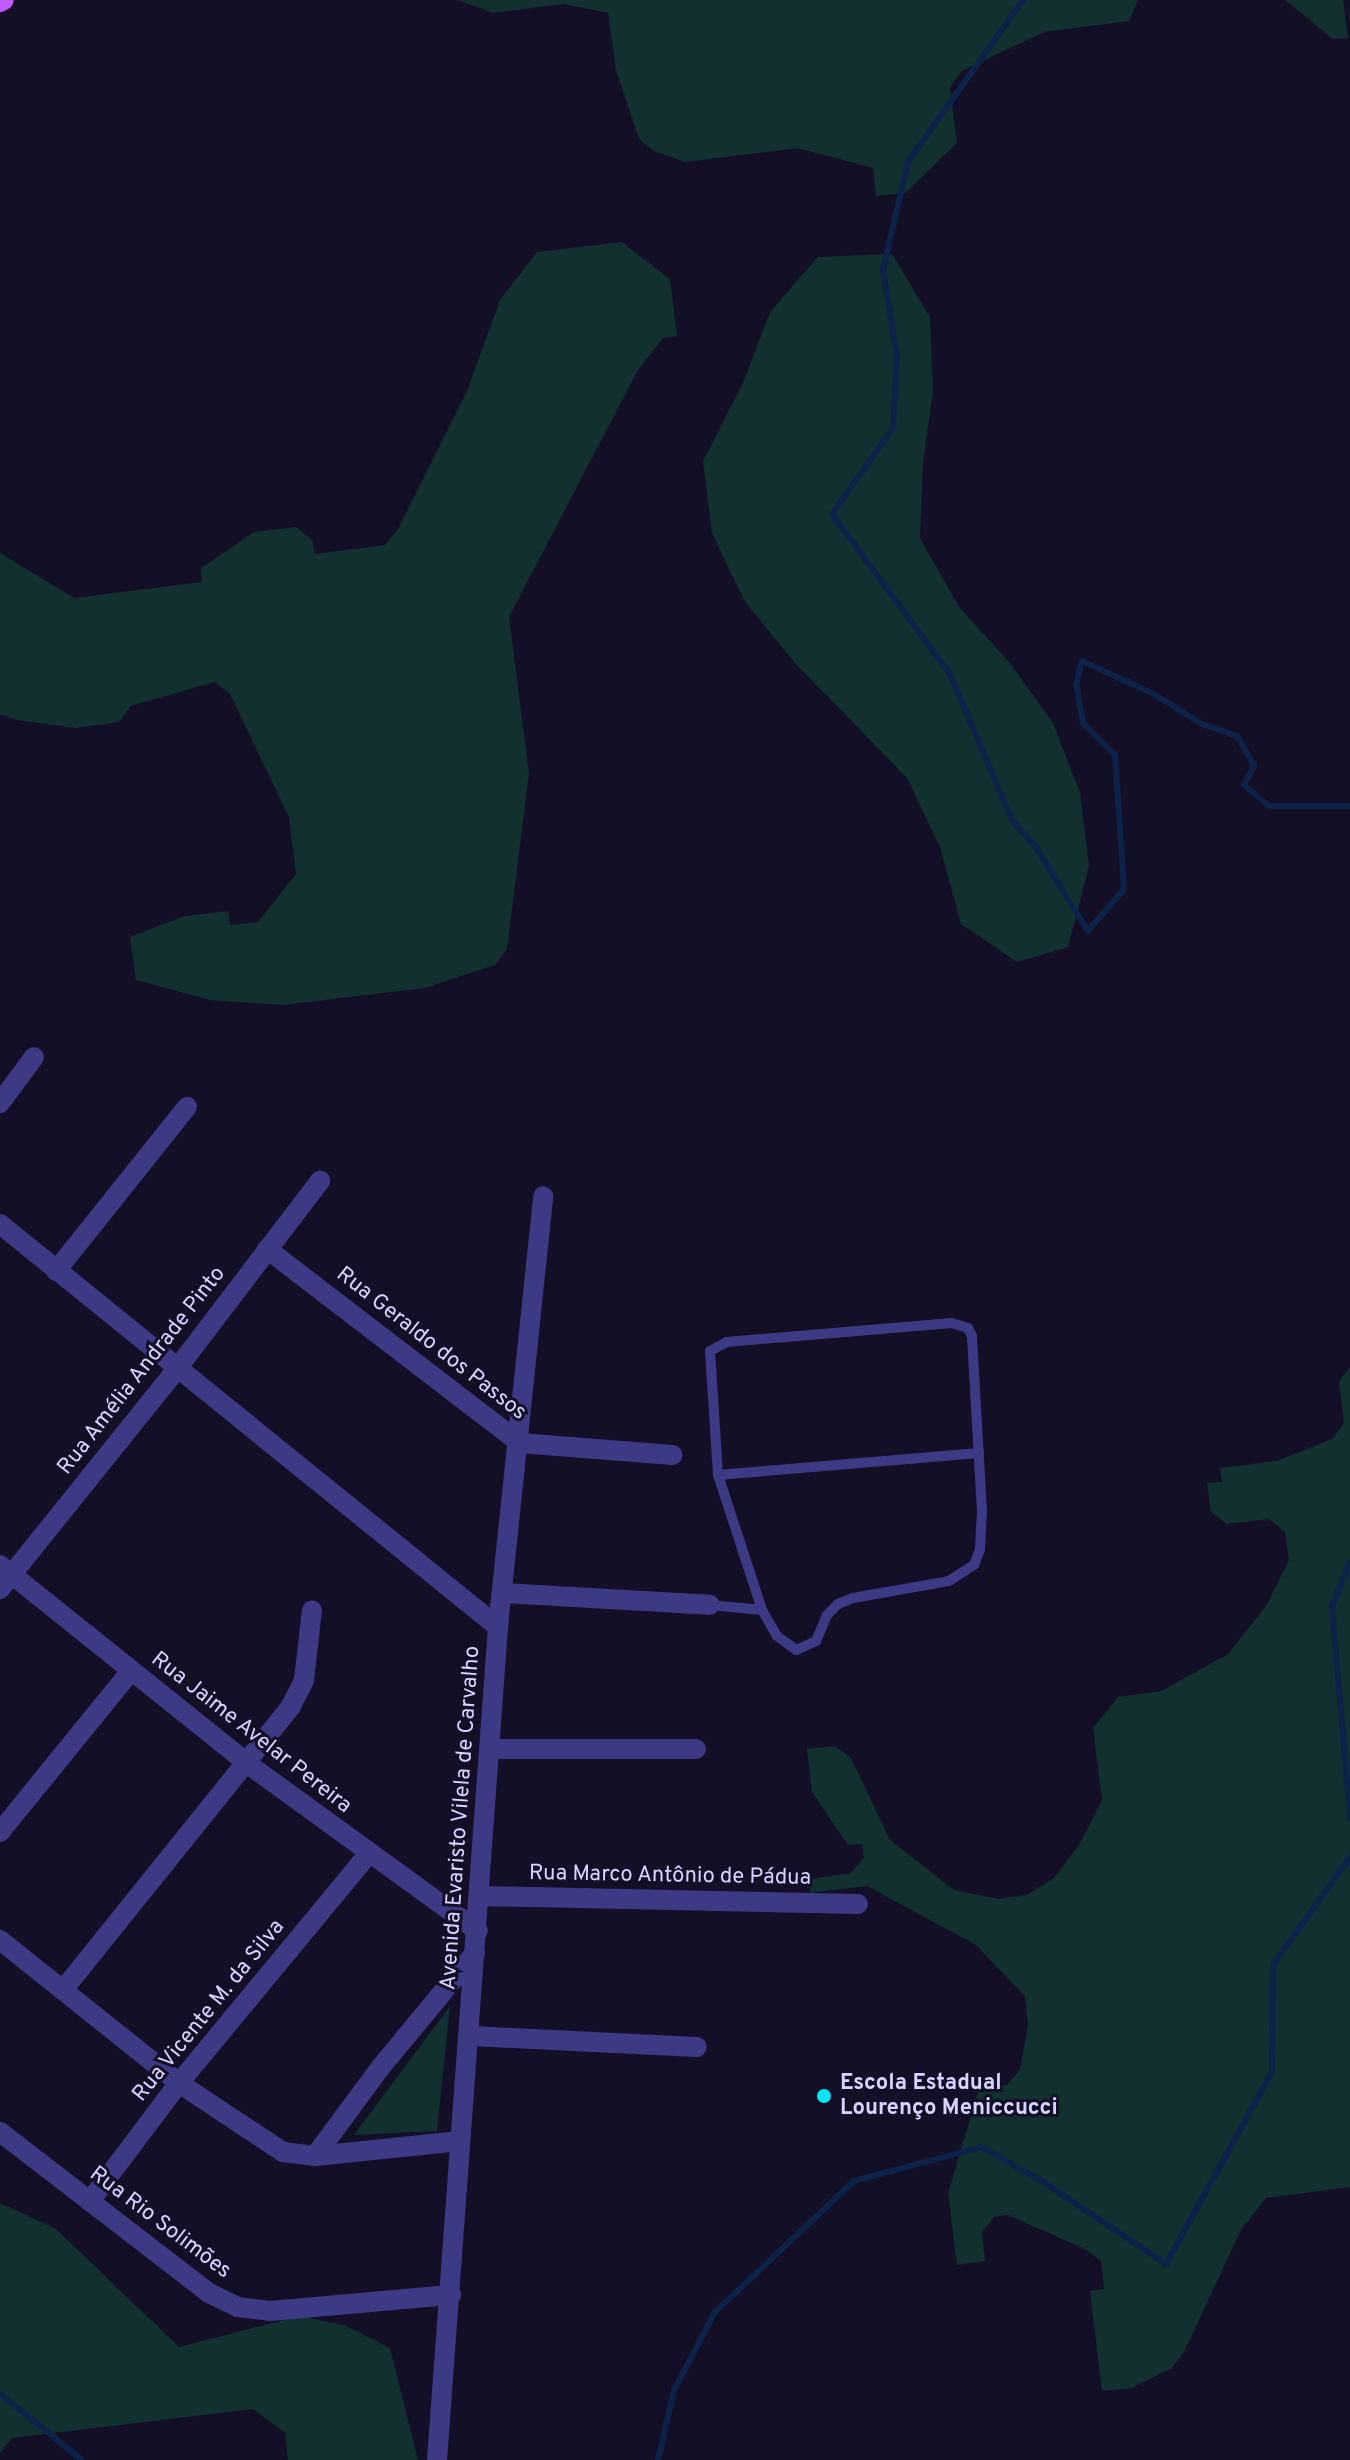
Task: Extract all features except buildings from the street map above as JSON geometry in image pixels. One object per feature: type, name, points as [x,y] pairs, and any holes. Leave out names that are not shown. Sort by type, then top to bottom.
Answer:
[{"type":"street","points":[[0,1103],[34,1057]]},
{"type":"street","points":[[56,1271],[187,1107]]},
{"type":"street","name":"Rua Amélia Andrade Pinto","points":[[4,1576],[176,1370],[320,1181]]},
{"type":"street","points":[[498,1627],[520,1443],[543,1196]]},
{"type":"street","name":"Avenida Evaristo Vilela de Carvalho","points":[[0,1224],[176,1370],[498,1627],[471,2036],[460,2141],[437,2460]]},
{"type":"street","name":"Rua Geraldo dos Passos","points":[[267,1249],[520,1443],[673,1455]]},
{"type":"street","name":"Rua Jaime Avelar Pereira","points":[[4,1576],[248,1764],[478,1931]]},
{"type":"street","points":[[504,1593],[710,1605]]},
{"type":"street","points":[[63,1990],[248,1764],[291,1706],[304,1680],[312,1610]]},
{"type":"street","points":[[0,1832],[131,1671]]},
{"type":"street","points":[[492,1749],[696,1749]]},
{"type":"street","name":"Rua Vicente M. da Silva","points":[[90,2201],[179,2083],[369,1853]]},
{"type":"street","name":"Rua Marco Antônio de Pádua","points":[[480,1896],[858,1904]]},
{"type":"street","points":[[0,1940],[179,2083],[283,2152],[315,2156],[460,2141]]},
{"type":"street","points":[[315,2156],[380,2068],[475,1953]]},
{"type":"street","points":[[471,2036],[697,2047]]},
{"type":"street","name":"Rua Rio Solimões","points":[[0,2132],[209,2293],[238,2307],[270,2311],[451,2295]]},
{"type":"lane","points":[[952,1323],[968,1328],[972,1336],[979,1453],[980,1549],[974,1565],[949,1581],[853,1598],[838,1604],[827,1615],[816,1641],[796,1650],[777,1636],[762,1610],[718,1475],[709,1360],[716,1345],[890,1327],[952,1323]]},
{"type":"lane","points":[[718,1475],[979,1453]]},
{"type":"lane","points":[[710,1605],[762,1610]]},
{"type":"green space","points":[[458,0],[1138,0],[1129,21],[1044,32],[962,71],[950,87],[957,143],[905,193],[876,196],[873,168],[798,148],[685,162],[654,151],[639,139],[616,70],[608,13],[564,4],[493,13]]},
{"type":"green space","points":[[1285,0],[1343,0],[1348,38],[1333,39]]},
{"type":"green space","points":[[622,242],[670,279],[677,336],[663,338],[638,370],[509,617],[529,773],[507,949],[495,965],[425,988],[283,1005],[210,1000],[136,980],[130,937],[185,916],[228,911],[230,925],[258,922],[296,874],[289,817],[230,694],[215,682],[131,706],[119,722],[76,728],[17,720],[0,714],[0,553],[74,598],[202,582],[201,568],[254,532],[296,527],[312,540],[315,554],[385,545],[398,529],[467,391],[500,300],[537,252]]},
{"type":"green space","points":[[892,254],[930,317],[933,390],[923,464],[920,538],[959,607],[1009,662],[1053,723],[1080,793],[1089,866],[1068,947],[1017,962],[961,924],[940,847],[907,778],[795,663],[745,602],[712,533],[703,461],[743,383],[770,312],[818,257]]},
{"type":"green space","points":[[1350,1367],[1350,2187],[1266,2198],[1241,2230],[1184,2352],[1172,2368],[1131,2388],[1102,2391],[1090,2291],[1104,2289],[1101,2261],[1085,2249],[1008,2215],[994,2217],[982,2232],[985,2261],[957,2265],[948,2193],[979,2089],[1007,2085],[1020,2069],[1028,2025],[1025,1996],[976,1945],[867,1886],[810,1893],[809,1879],[851,1873],[864,1857],[862,1844],[848,1845],[812,1792],[807,1749],[835,1746],[851,1758],[890,1840],[954,1890],[999,1899],[1027,1895],[1054,1878],[1079,1845],[1102,1800],[1093,1728],[1118,1697],[1161,1691],[1228,1654],[1266,1606],[1289,1560],[1285,1532],[1269,1519],[1227,1524],[1211,1512],[1207,1483],[1222,1482],[1220,1468],[1277,1461],[1332,1439],[1344,1423],[1339,1381]]},
{"type":"green space","points":[[450,2006],[437,2131],[354,2135]]},
{"type":"green space","points":[[0,2203],[56,2229],[179,2347],[300,2316],[344,2325],[390,2348],[418,2460],[288,2460],[285,2433],[253,2409],[12,2438],[0,2453]]},
{"type":"waterway","points":[[1023,0],[908,162],[883,270],[897,357],[893,428],[832,514],[950,674],[1012,820],[1037,849],[1088,931],[1124,889],[1115,755],[1083,723],[1076,685],[1082,661],[1152,693],[1202,724],[1237,736],[1254,766],[1244,785],[1269,806],[1350,806]]},
{"type":"waterway","points":[[1350,1561],[1332,1607],[1350,1818]]},
{"type":"waterway","points":[[658,2460],[674,2390],[715,2312],[854,2181],[981,2147],[1040,2180],[1166,2264],[1272,2072],[1273,1965],[1350,1857]]},
{"type":"waterway","points":[[0,2394],[82,2460]]},
{"type":"place","name":"Escola Estadual Lourenço Meniccucci","points":[[824,2096]]}]
